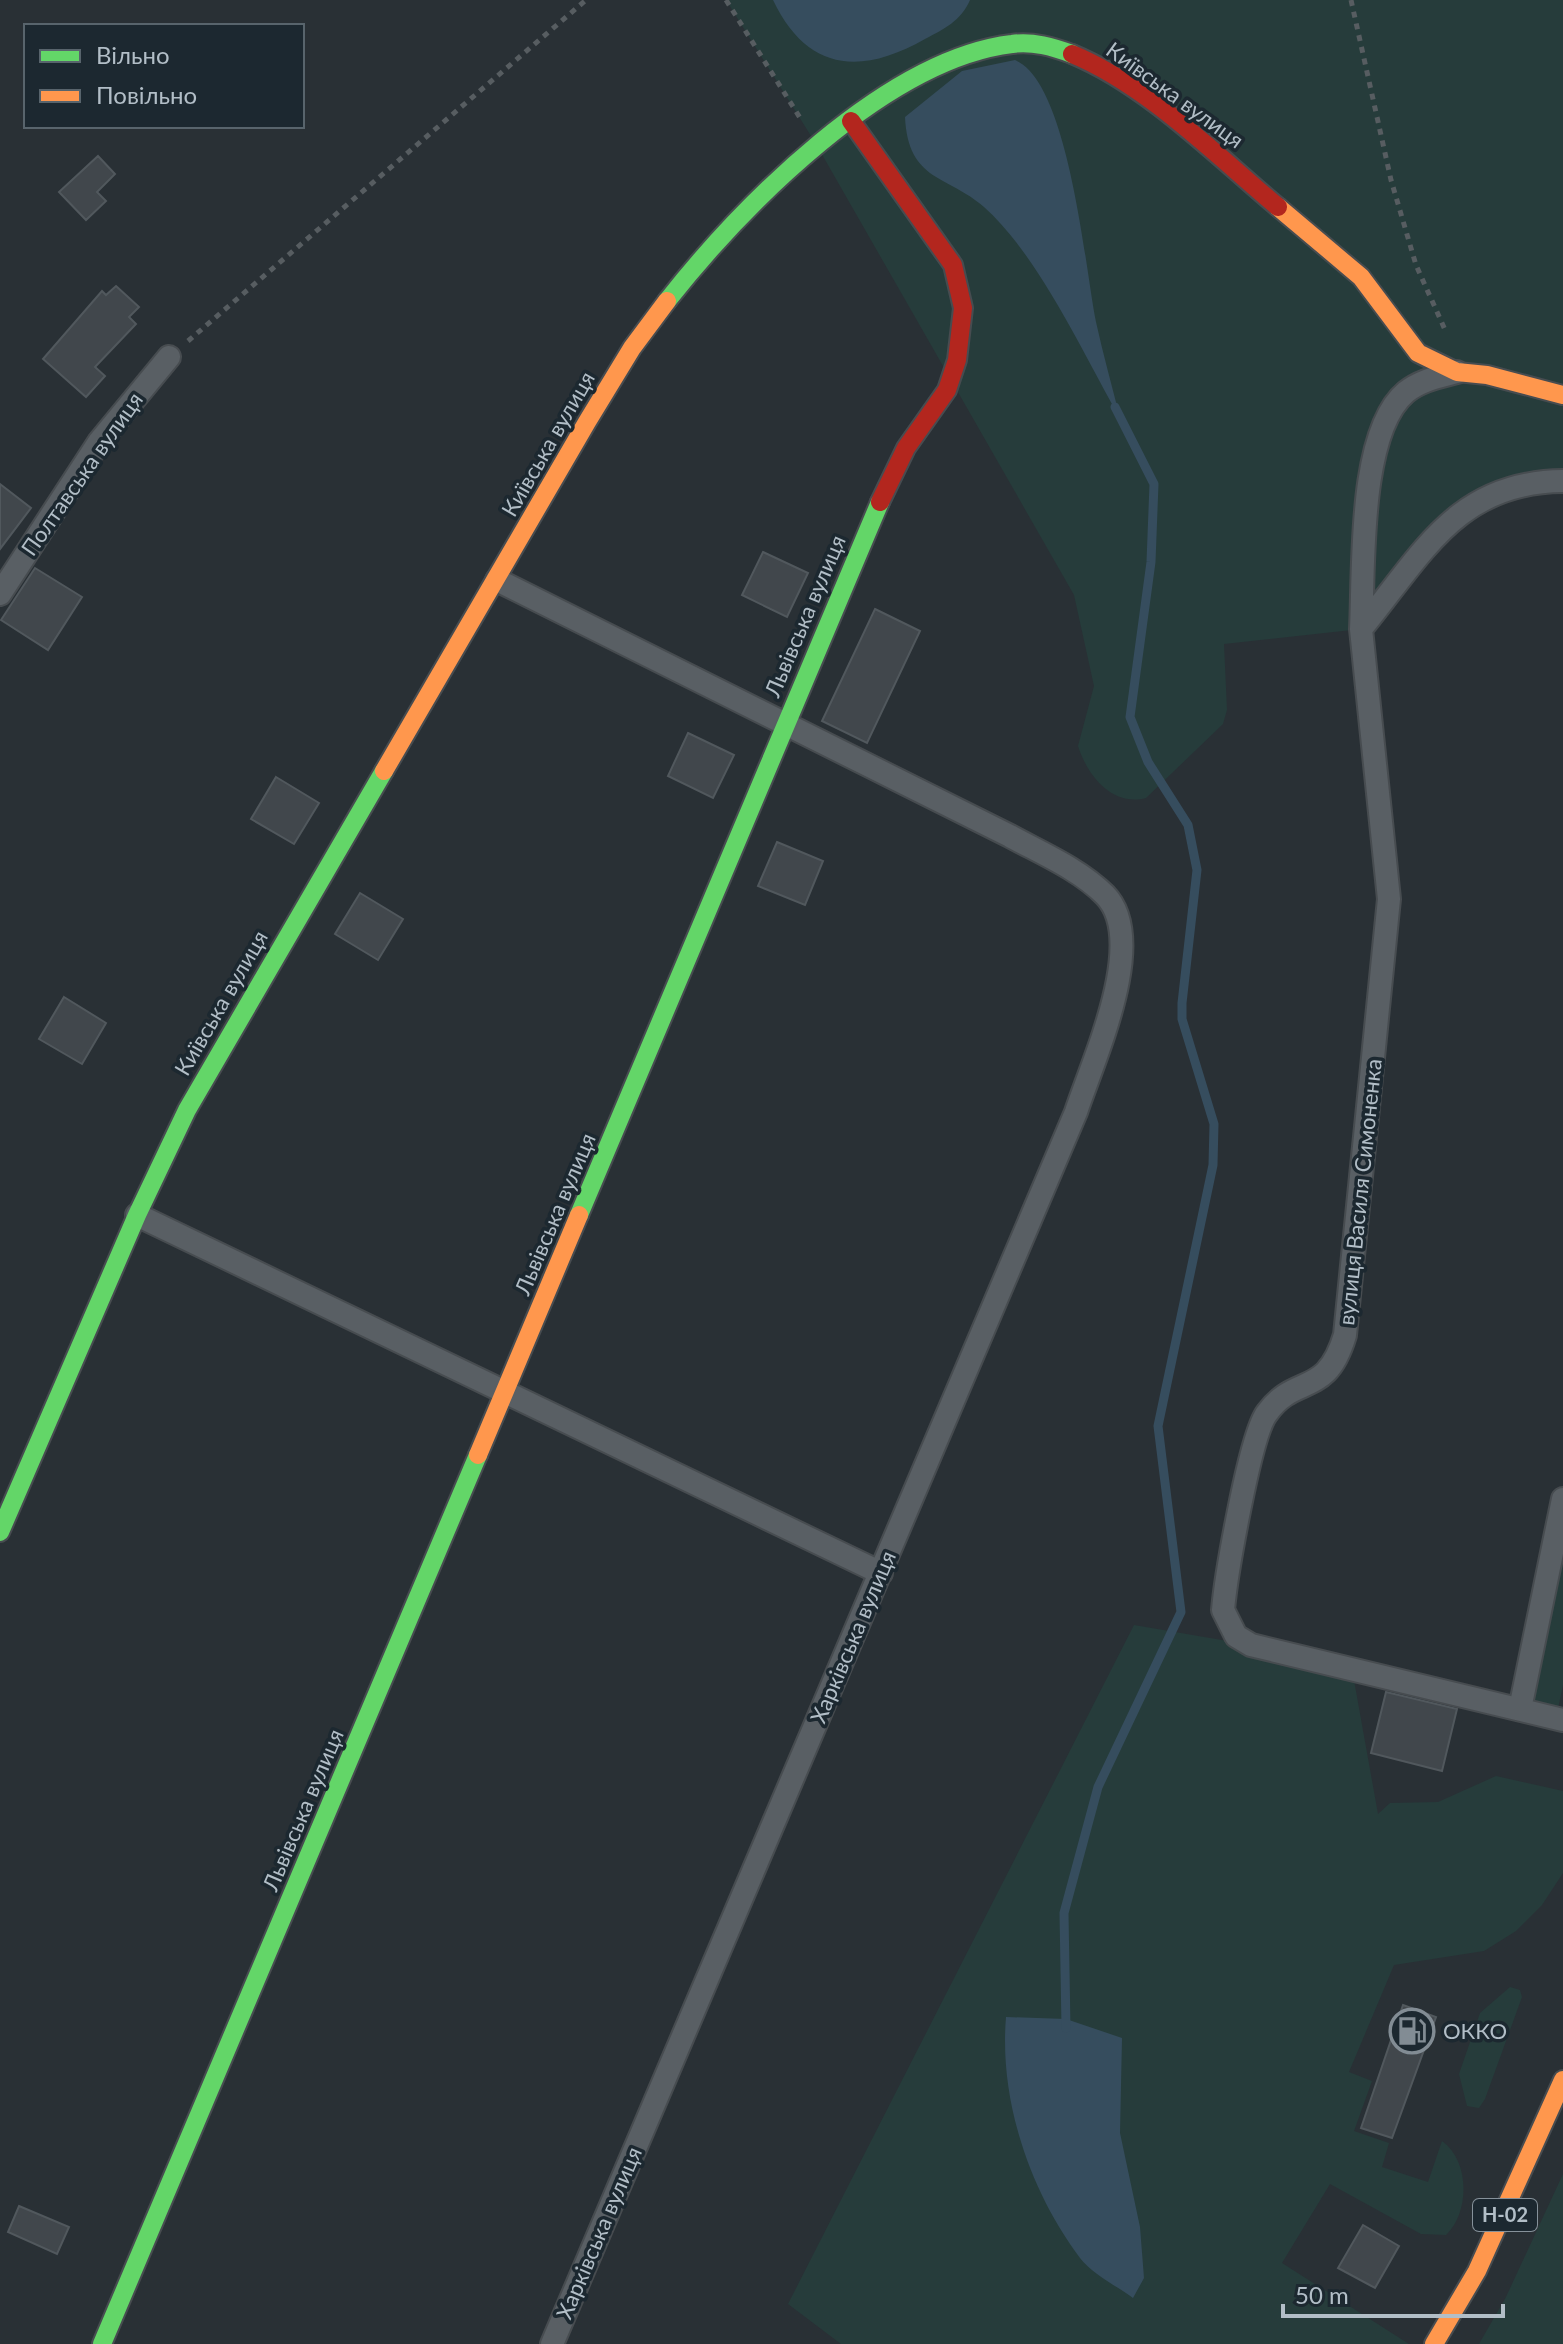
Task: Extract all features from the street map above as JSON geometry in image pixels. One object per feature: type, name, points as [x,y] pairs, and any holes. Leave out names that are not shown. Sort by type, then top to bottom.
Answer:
[{"type":"street","name":"Київська вулиця","points":[[0,1532],[137,1215],[187,1110],[587,422],[648,325],[706,256],[816,144],[911,78],[962,56],[1012,44],[1049,46],[1077,55],[1130,88],[1307,229],[1361,277],[1418,353],[1457,372],[1487,375],[1563,395]]},
{"type":"street","name":"Львівська вулиця","points":[[102,2344],[892,475],[906,448],[947,390],[957,360],[963,308],[953,265],[851,121]]},
{"type":"street","name":"Полтавська вулиця","points":[[0,594],[99,442],[169,357]]},
{"type":"street","name":"вулиця Василя Симоненка","points":[[1457,372],[1422,382],[1404,394],[1390,411],[1377,438],[1371,466],[1361,629],[1389,899],[1345,1335],[1337,1362],[1327,1374],[1278,1400],[1260,1426],[1223,1610],[1236,1636],[1251,1645],[1563,1720]]},
{"type":"street","points":[[1361,629],[1443,528],[1480,498],[1512,485],[1563,481]]},
{"type":"street","points":[[497,580],[784,725]]},
{"type":"street","name":"Харківська вулиця","points":[[552,2344],[1076,1112],[1119,984],[1121,921],[1105,895],[1072,870],[1010,836],[784,725]]},
{"type":"street","points":[[137,1215],[507,1390],[881,1573]]},
{"type":"street","points":[[1520,1709],[1563,1499]]},
{"type":"street","name":"Н-02","points":[[1434,2344],[1451,2319],[1514,2195],[1563,2080]]},
{"type":"street","points":[[1451,2319],[1462,2344]]},
{"type":"path","points":[[169,357],[586,0]]},
{"type":"path","points":[[726,0],[816,144]]},
{"type":"path","points":[[1351,0],[1395,194],[1416,265],[1439,320],[1453,343]]},
{"type":"green space","points":[[726,0],[1563,0],[1563,481],[1480,498],[1361,629],[1224,644],[1227,710],[1223,724],[1146,798],[1134,800],[1112,793],[1095,778],[1078,746],[1094,686],[1074,595],[816,144]]},
{"type":"green space","points":[[1563,1499],[1563,1685],[1556,1718],[1520,1709]]},
{"type":"green space","points":[[1134,1625],[1251,1645],[1352,1669],[1378,1814],[1390,1803],[1438,1802],[1496,1776],[1563,1791],[1563,1873],[1542,1905],[1516,1931],[1484,1951],[1394,1965],[1349,2072],[1372,2081],[1354,2131],[1389,2143],[1382,2167],[1428,2182],[1442,2141],[1451,2150],[1458,2161],[1464,2187],[1454,2225],[1446,2235],[1421,2234],[1330,2184],[1282,2263],[1409,2344],[841,2344],[788,2304]]},
{"type":"green space","points":[[1510,1987],[1520,1990],[1522,1997],[1485,2099],[1479,2108],[1467,2106],[1459,2074],[1480,2013]]},
{"type":"green space","points":[[1563,2174],[1563,2344],[1479,2344],[1506,2297]]},
{"type":"water","points":[[773,0],[970,0],[957,19],[939,32],[901,51],[857,62],[837,60],[819,53],[802,41],[787,24]]},
{"type":"water","points":[[1015,60],[1034,75],[1049,103],[1061,138],[1080,221],[1096,322],[1120,418],[1059,307],[1023,252],[984,207],[922,166],[908,138],[905,117],[962,71]]},
{"type":"water","points":[[1006,2017],[1066,2019],[1122,2038],[1120,2133],[1140,2227],[1144,2278],[1133,2298],[1085,2264],[1046,2204],[1013,2113],[1005,2049]]},
{"type":"building","points":[[98,156],[115,174],[97,192],[106,201],[86,220],[59,192]]},
{"type":"building","points":[[116,286],[139,307],[129,317],[136,324],[95,367],[105,376],[86,397],[43,359],[102,291],[106,295]]},
{"type":"building","points":[[0,484],[31,508],[0,549]]},
{"type":"building","points":[[763,552],[808,573],[787,617],[742,595]]},
{"type":"building","points":[[35,568],[82,597],[48,650],[1,620]]},
{"type":"building","points":[[875,609],[920,631],[867,743],[822,721]]},
{"type":"building","points":[[688,733],[734,755],[713,798],[668,776]]},
{"type":"building","points":[[276,777],[319,803],[294,844],[251,819]]},
{"type":"building","points":[[777,842],[823,861],[805,905],[758,886]]},
{"type":"building","points":[[360,893],[403,919],[378,960],[335,934]]},
{"type":"building","points":[[64,997],[106,1023],[82,1064],[39,1039]]},
{"type":"building","points":[[1386,1692],[1457,1709],[1442,1771],[1371,1753]]},
{"type":"building","points":[[1403,2005],[1436,2017],[1392,2138],[1361,2128]]},
{"type":"building","points":[[19,2206],[69,2227],[57,2254],[8,2232]]},
{"type":"building","points":[[1363,2225],[1399,2246],[1375,2288],[1338,2268]]},
{"type":"waterway","points":[[1066,2028],[1064,1913],[1098,1787],[1181,1612],[1158,1426],[1213,1165],[1214,1124],[1182,1019],[1197,870],[1188,825],[1148,762],[1130,717],[1151,562],[1154,484],[1115,407]]},
{"type":"traffic: fast","points":[[667,301],[735,223],[820,142],[915,77],[964,55],[1012,44],[1043,45],[1072,54]]},
{"type":"traffic: fast","points":[[579,1215],[880,502]]},
{"type":"traffic: fast","points":[[0,1532],[137,1215],[187,1110],[384,771]]},
{"type":"traffic: fast","points":[[102,2344],[478,1455]]},
{"type":"traffic: slow","points":[[1278,207],[1361,277],[1418,353],[1457,372],[1487,375],[1563,395]]},
{"type":"traffic: slow","points":[[384,771],[587,422],[632,348],[667,301]]},
{"type":"traffic: slow","points":[[478,1455],[579,1215]]},
{"type":"traffic: slow","points":[[1434,2344],[1477,2271],[1563,2080]]},
{"type":"traffic: jam","points":[[1072,54],[1100,67],[1154,102],[1278,207]]},
{"type":"traffic: jam","points":[[851,121],[953,265],[963,308],[957,360],[947,390],[906,448],[880,502]]},
{"type":"place","name":"ОККО","points":[[1412,2031]]}]
